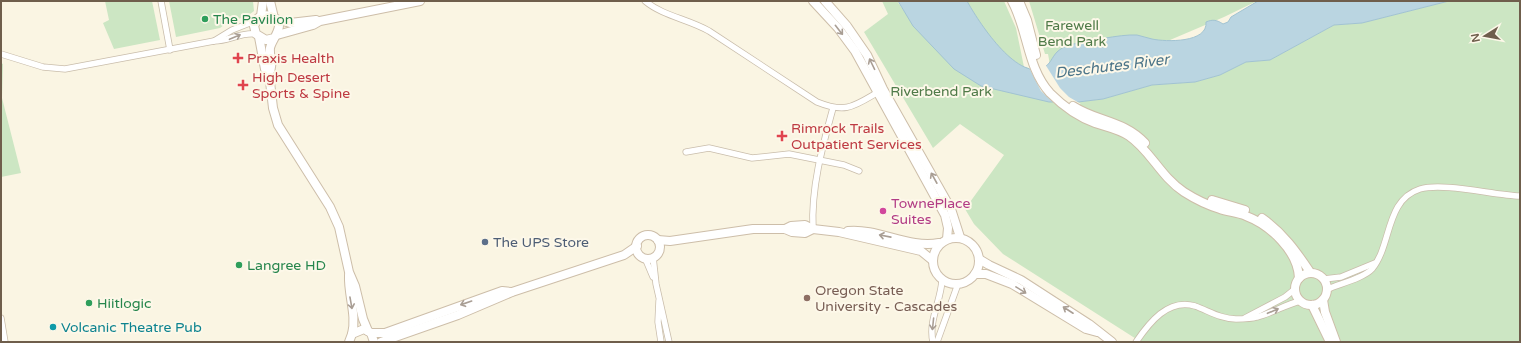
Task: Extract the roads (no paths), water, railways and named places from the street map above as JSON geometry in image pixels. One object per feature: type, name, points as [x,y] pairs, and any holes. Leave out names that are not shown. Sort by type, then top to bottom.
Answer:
[{"type":"main road","points":[[263,1],[258,19],[257,36],[265,69],[269,73]]},
{"type":"main road","points":[[270,1],[279,27],[270,50],[272,68],[269,73],[273,108],[278,124],[330,207],[339,227],[349,272],[355,286],[363,319],[374,342]]},
{"type":"main road","points":[[258,19],[270,16],[290,23],[320,21],[420,1]]},
{"type":"main road","points":[[813,1],[838,28],[880,90],[951,209],[960,237]]},
{"type":"main road","points":[[825,1],[847,26],[867,55],[880,90],[944,215],[948,228],[947,239]]},
{"type":"main road","points":[[1012,1],[1024,20],[1040,68],[1053,88],[1083,112],[1114,122],[1140,138],[1170,174],[1190,190],[1219,203],[1252,212],[1276,228],[1291,244],[1310,272]]},
{"type":"main road","points":[[1019,1],[1032,60],[1041,80],[1049,92],[1070,111],[1084,119],[1119,130],[1138,144],[1158,170],[1184,192],[1201,202],[1246,216],[1262,224],[1294,257],[1299,278],[1295,289],[1300,301],[1312,305],[1323,300]]},
{"type":"main road","points":[[257,36],[266,40],[313,25],[320,21]]},
{"type":"main road","points":[[646,257],[659,244],[730,231],[785,229],[791,226],[805,225],[813,229],[839,232],[921,251],[932,260]]},
{"type":"main road","points":[[839,232],[862,231],[923,244],[939,244]]},
{"type":"main road","points":[[381,342],[458,315],[512,292],[624,255],[637,246],[639,240],[645,236],[652,236],[659,244]]},
{"type":"main road","points":[[979,259],[975,274],[965,282],[958,284],[942,280],[936,274],[932,260],[934,252],[939,244],[947,239],[960,237],[973,245],[979,259],[1021,280],[1089,324],[1112,342]]},
{"type":"main road","points":[[637,246],[646,257]]},
{"type":"main road","points":[[624,255],[646,257]]},
{"type":"main road","points":[[349,272],[348,289],[354,320],[350,338]]},
{"type":"main road","points":[[1299,278],[1310,272],[1316,273],[1324,279],[1328,289],[1323,300],[1325,312],[1336,342]]},
{"type":"main road","points":[[975,274],[986,274],[1012,284],[1086,329],[1099,333]]},
{"type":"main road","points":[[342,342],[350,338],[359,330],[385,333],[502,291],[512,292]]},
{"type":"main road","points":[[1312,305],[1330,342]]},
{"type":"main road","points":[[424,326],[426,321],[440,317],[448,310]]},
{"type":"street","points":[[161,1],[170,50]]},
{"type":"street","points":[[645,1],[662,12],[693,22],[709,31],[818,102],[833,108],[846,108],[857,104],[880,90]]},
{"type":"street","points":[[214,41],[228,32],[258,19]]},
{"type":"street","points":[[1,54],[43,67],[65,69],[214,41],[226,41],[246,34],[257,36]]},
{"type":"street","points":[[813,229],[812,207],[820,160],[833,108]]},
{"type":"street","points":[[686,152],[709,148],[752,158],[789,154],[844,165],[859,171]]},
{"type":"street","points":[[1328,289],[1371,270],[1383,249],[1387,233],[1398,206],[1408,194],[1421,189],[1435,188],[1520,196]]},
{"type":"street","points":[[646,257],[656,284],[659,301],[658,322],[662,342]]},
{"type":"street","points":[[1324,279],[1346,275],[1376,263]]},
{"type":"street","points":[[932,342],[931,336],[934,316],[942,280]]},
{"type":"street","points":[[937,342],[958,284]]},
{"type":"street","points":[[1245,318],[1285,297],[1295,289]]},
{"type":"street","points":[[659,301],[662,306],[669,342]]},
{"type":"street","points":[[1136,342],[1160,313],[1179,306],[1193,306],[1222,318],[1256,318],[1300,301]]},
{"type":"street","points":[[1,318],[5,342]]},
{"type":"water","name":"Deschutes River","points":[[898,1],[967,1],[980,22],[999,46],[1021,65],[1032,69],[1045,67],[1057,52],[1068,45],[1130,35],[1167,41],[1185,40],[1200,34],[1205,29],[1206,22],[1215,20],[1223,24],[1228,22],[1231,17],[1258,1],[1449,1],[1362,23],[1334,25],[1270,60],[1246,62],[1220,75],[1195,82],[1152,85],[1103,99],[1078,102],[1049,102],[981,86],[954,69],[913,26]]},
{"type":"place","name":"The Pavilion","points":[[205,19]]},
{"type":"place","name":"Praxis Health","points":[[238,58]]},
{"type":"place","name":"High Desert Sports & Spine","points":[[243,85]]},
{"type":"place","name":"Rimrock Trails Outpatient Services","points":[[782,136]]},
{"type":"place","name":"TownePlace Suites","points":[[883,211]]},
{"type":"place","name":"The UPS Store","points":[[485,242]]},
{"type":"place","name":"Langree HD","points":[[239,265]]},
{"type":"place","name":"Oregon State University - Cascades","points":[[807,298]]},
{"type":"place","name":"Hiitlogic","points":[[89,303]]},
{"type":"place","name":"Volcanic Theatre Pub","points":[[53,327]]},
{"type":"park label","name":"Farewell Bend Park","points":[[1072,34]]},
{"type":"park label","name":"Riverbend Park","points":[[941,91]]}]
